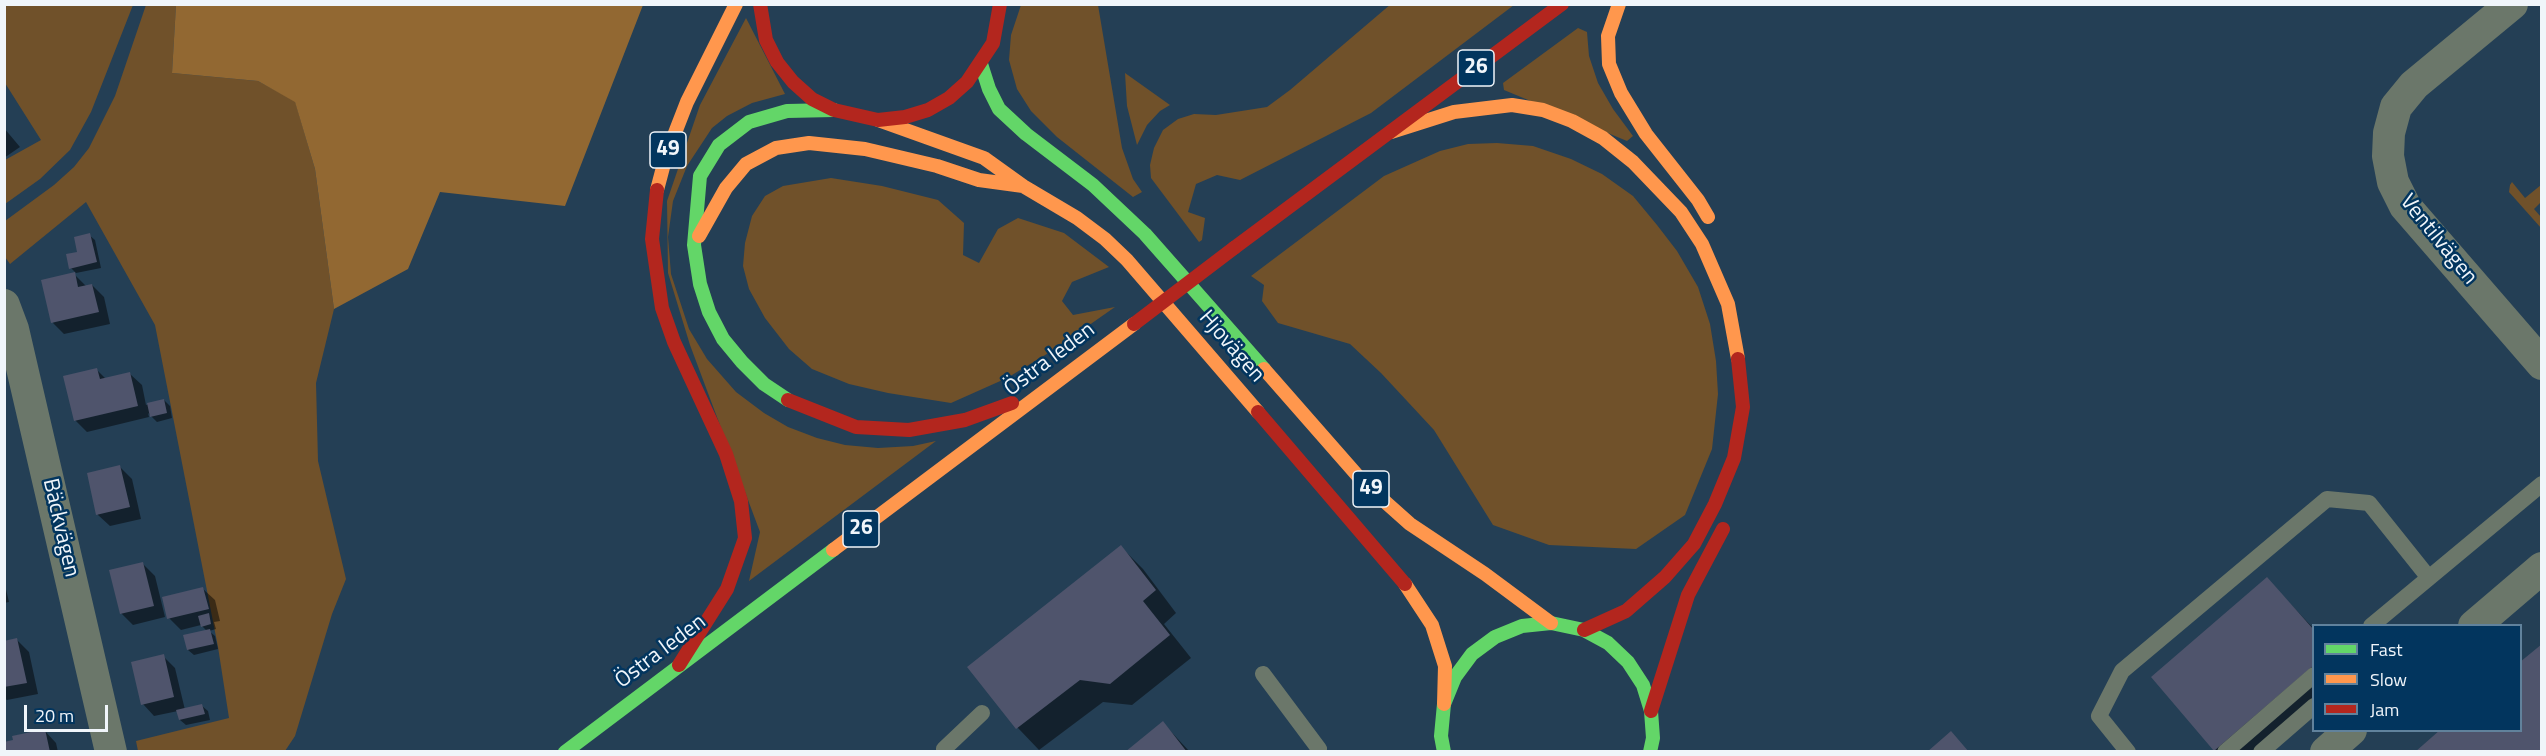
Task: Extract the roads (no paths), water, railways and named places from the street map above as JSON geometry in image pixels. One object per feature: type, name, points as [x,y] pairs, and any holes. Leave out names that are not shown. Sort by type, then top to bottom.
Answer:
[{"type":"main road","name":"49","points":[[679,665],[727,589],[745,538],[741,501],[726,454],[674,342],[662,308],[652,240],[654,201],[666,156],[687,102],[736,4]]},
{"type":"main road","points":[[760,4],[766,40],[777,62],[793,82],[812,99],[834,110],[878,120],[905,117],[928,110],[949,98],[967,82],[981,64],[993,43],[1001,11]]},
{"type":"main road","name":"Östra leden","points":[[565,752],[1562,4]]},
{"type":"main road","points":[[1619,4],[1608,36],[1609,64],[1621,93],[1647,134],[1698,200],[1715,229]]},
{"type":"main road","name":"Hjovägen","points":[[981,64],[989,89],[999,109],[1026,134],[1093,185],[1145,234],[1364,483],[1410,524],[1485,574],[1551,624]]},
{"type":"main road","points":[[1390,132],[1454,112],[1512,105],[1543,110],[1572,121],[1603,138],[1633,162],[1681,212],[1702,244],[1728,304],[1740,362],[1743,407],[1734,458],[1715,504],[1694,544],[1665,577],[1626,611],[1584,630]]},
{"type":"main road","points":[[834,110],[787,111],[749,122],[719,145],[700,176],[693,245],[700,284],[709,312],[723,339],[764,384],[793,403],[855,427],[909,430],[965,420],[1042,393]]},
{"type":"main road","name":"Hjovägen","points":[[878,120],[984,158],[1023,186],[1077,218],[1105,239],[1127,260],[1403,581],[1432,625],[1445,666],[1444,704]]},
{"type":"main road","points":[[693,245],[726,188],[746,164],[776,148],[809,143],[865,149],[937,166],[979,180],[1023,186]]},
{"type":"main road","points":[[1651,711],[1688,595],[1727,520]]},
{"type":"main road","name":"49","points":[[1444,752],[1441,736],[1444,704],[1455,677],[1472,654],[1495,637],[1522,626],[1551,624],[1584,630],[1608,643],[1628,662],[1643,685],[1651,711],[1653,738],[1650,752]]},
{"type":"street","name":"Ventilvägen","points":[[2512,4],[2414,85],[2396,107],[2389,133],[2388,156],[2393,182],[2405,206],[2541,364]]},
{"type":"street","name":"Bäckvägen","points":[[4,305],[15,339],[111,752]]},
{"type":"street","points":[[2476,624],[2541,568]]},
{"type":"lane","points":[[2374,624],[2541,484]]},
{"type":"lane","points":[[2128,752],[2099,716],[2122,671],[2327,499],[2368,503],[2429,578]]},
{"type":"lane","points":[[1263,674],[1319,749],[1318,752]]},
{"type":"lane","points":[[2225,752],[2312,676]]},
{"type":"lane","points":[[2261,752],[2312,707]]},
{"type":"lane","points":[[945,752],[944,749],[982,713]]}]
